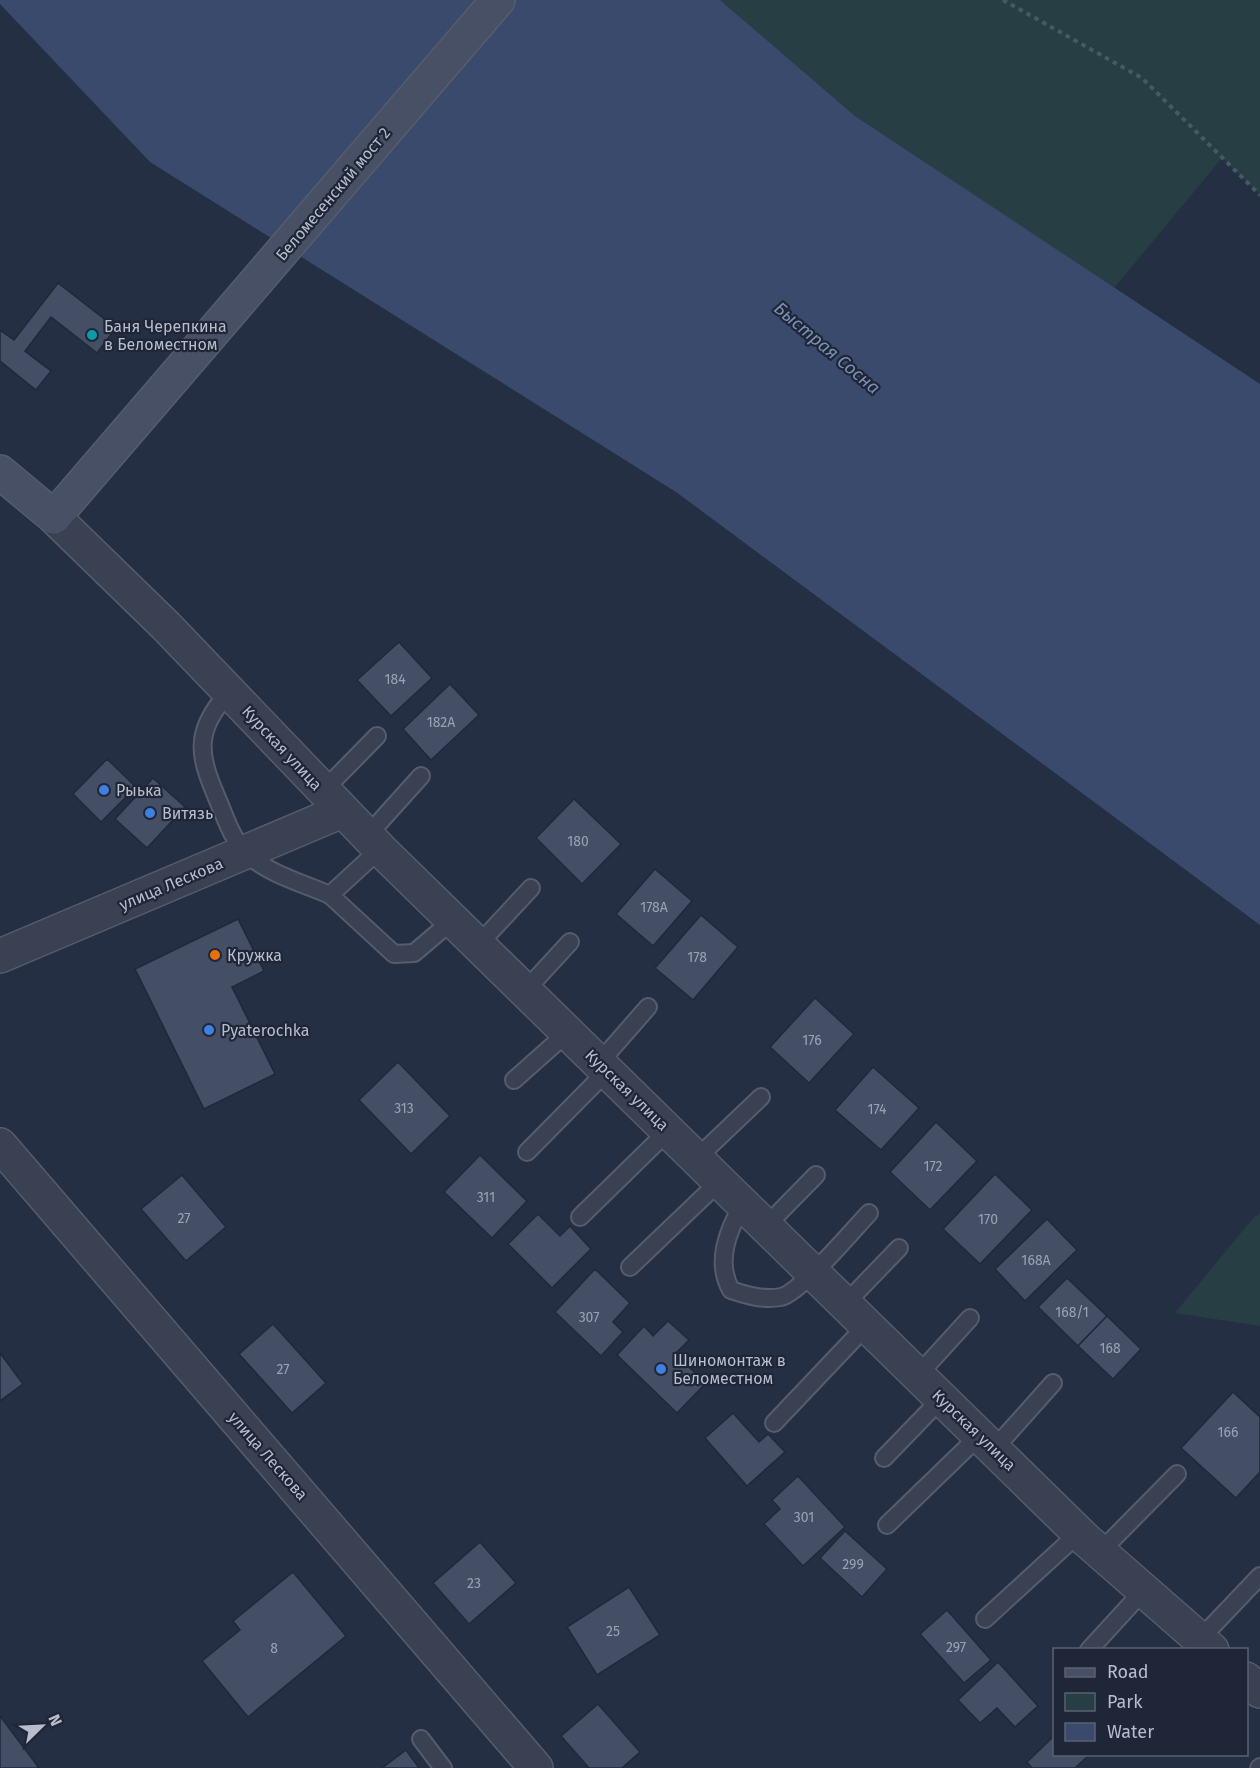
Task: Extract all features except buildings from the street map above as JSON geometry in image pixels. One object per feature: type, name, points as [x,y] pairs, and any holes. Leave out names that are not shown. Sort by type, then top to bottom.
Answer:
[{"type":"main road","name":"Беломесенский мост 2","points":[[54,517],[168,388],[498,0]]},
{"type":"main road","name":"Курская улица","points":[[0,472],[54,517]]},
{"type":"street","name":"Курская улица","points":[[54,517],[478,945],[1090,1542],[1207,1646]]},
{"type":"street","name":"улица Лескова","points":[[0,956],[244,853],[333,801]]},
{"type":"street","name":"улица Лескова","points":[[0,1145],[536,1768]]},
{"type":"street","points":[[1248,1681],[1260,1691]]},
{"type":"lane","points":[[229,692],[212,712],[203,736],[202,758],[224,816],[244,853],[262,866],[330,895],[393,954],[414,953],[453,920]]},
{"type":"lane","points":[[333,801],[377,736]]},
{"type":"lane","points":[[330,895],[374,842],[421,776]]},
{"type":"lane","points":[[478,945],[531,888]]},
{"type":"lane","points":[[525,991],[570,942]]},
{"type":"lane","points":[[527,1152],[603,1067],[648,1007]]},
{"type":"lane","points":[[514,1080],[568,1032]]},
{"type":"lane","points":[[697,1158],[761,1097]]},
{"type":"lane","points":[[580,1217],[668,1131]]},
{"type":"lane","points":[[766,1227],[816,1175]]},
{"type":"lane","points":[[630,1267],[720,1181]]},
{"type":"lane","points":[[743,1204],[733,1220],[722,1261],[723,1277],[731,1290],[757,1299],[784,1297],[813,1272],[869,1213]]},
{"type":"lane","points":[[774,1424],[856,1314],[899,1248]]},
{"type":"lane","points":[[918,1375],[970,1318]]},
{"type":"lane","points":[[887,1525],[987,1442],[1053,1383]]},
{"type":"lane","points":[[884,1458],[942,1398]]},
{"type":"lane","points":[[985,1619],[1090,1542],[1177,1474]]},
{"type":"lane","points":[[1207,1646],[1260,1576]]},
{"type":"lane","points":[[1091,1648],[1144,1590]]},
{"type":"lane","points":[[421,1739],[443,1768]]},
{"type":"path","points":[[1004,0],[1142,78],[1260,195]]},
{"type":"green space","points":[[720,0],[1260,0],[1260,195],[1222,158],[1114,288],[855,116]]},
{"type":"green space","points":[[1260,1214],[1260,1326],[1175,1313],[1254,1217]]},
{"type":"water","name":"Быстрая Сосна","points":[[0,0],[720,0],[855,116],[1260,384],[1260,925],[676,492],[150,162],[0,4]]},
{"type":"place","name":"Баня Черепкина в Беломестном","points":[[92,335]]},
{"type":"place","name":"Рыька","points":[[104,790]]},
{"type":"place","name":"Витязь","points":[[150,813]]},
{"type":"place","name":"Кружка","points":[[215,955]]},
{"type":"place","name":"Pyaterochka","points":[[209,1030]]},
{"type":"place","name":"Шиномонтаж в Беломестном","points":[[661,1369]]}]
